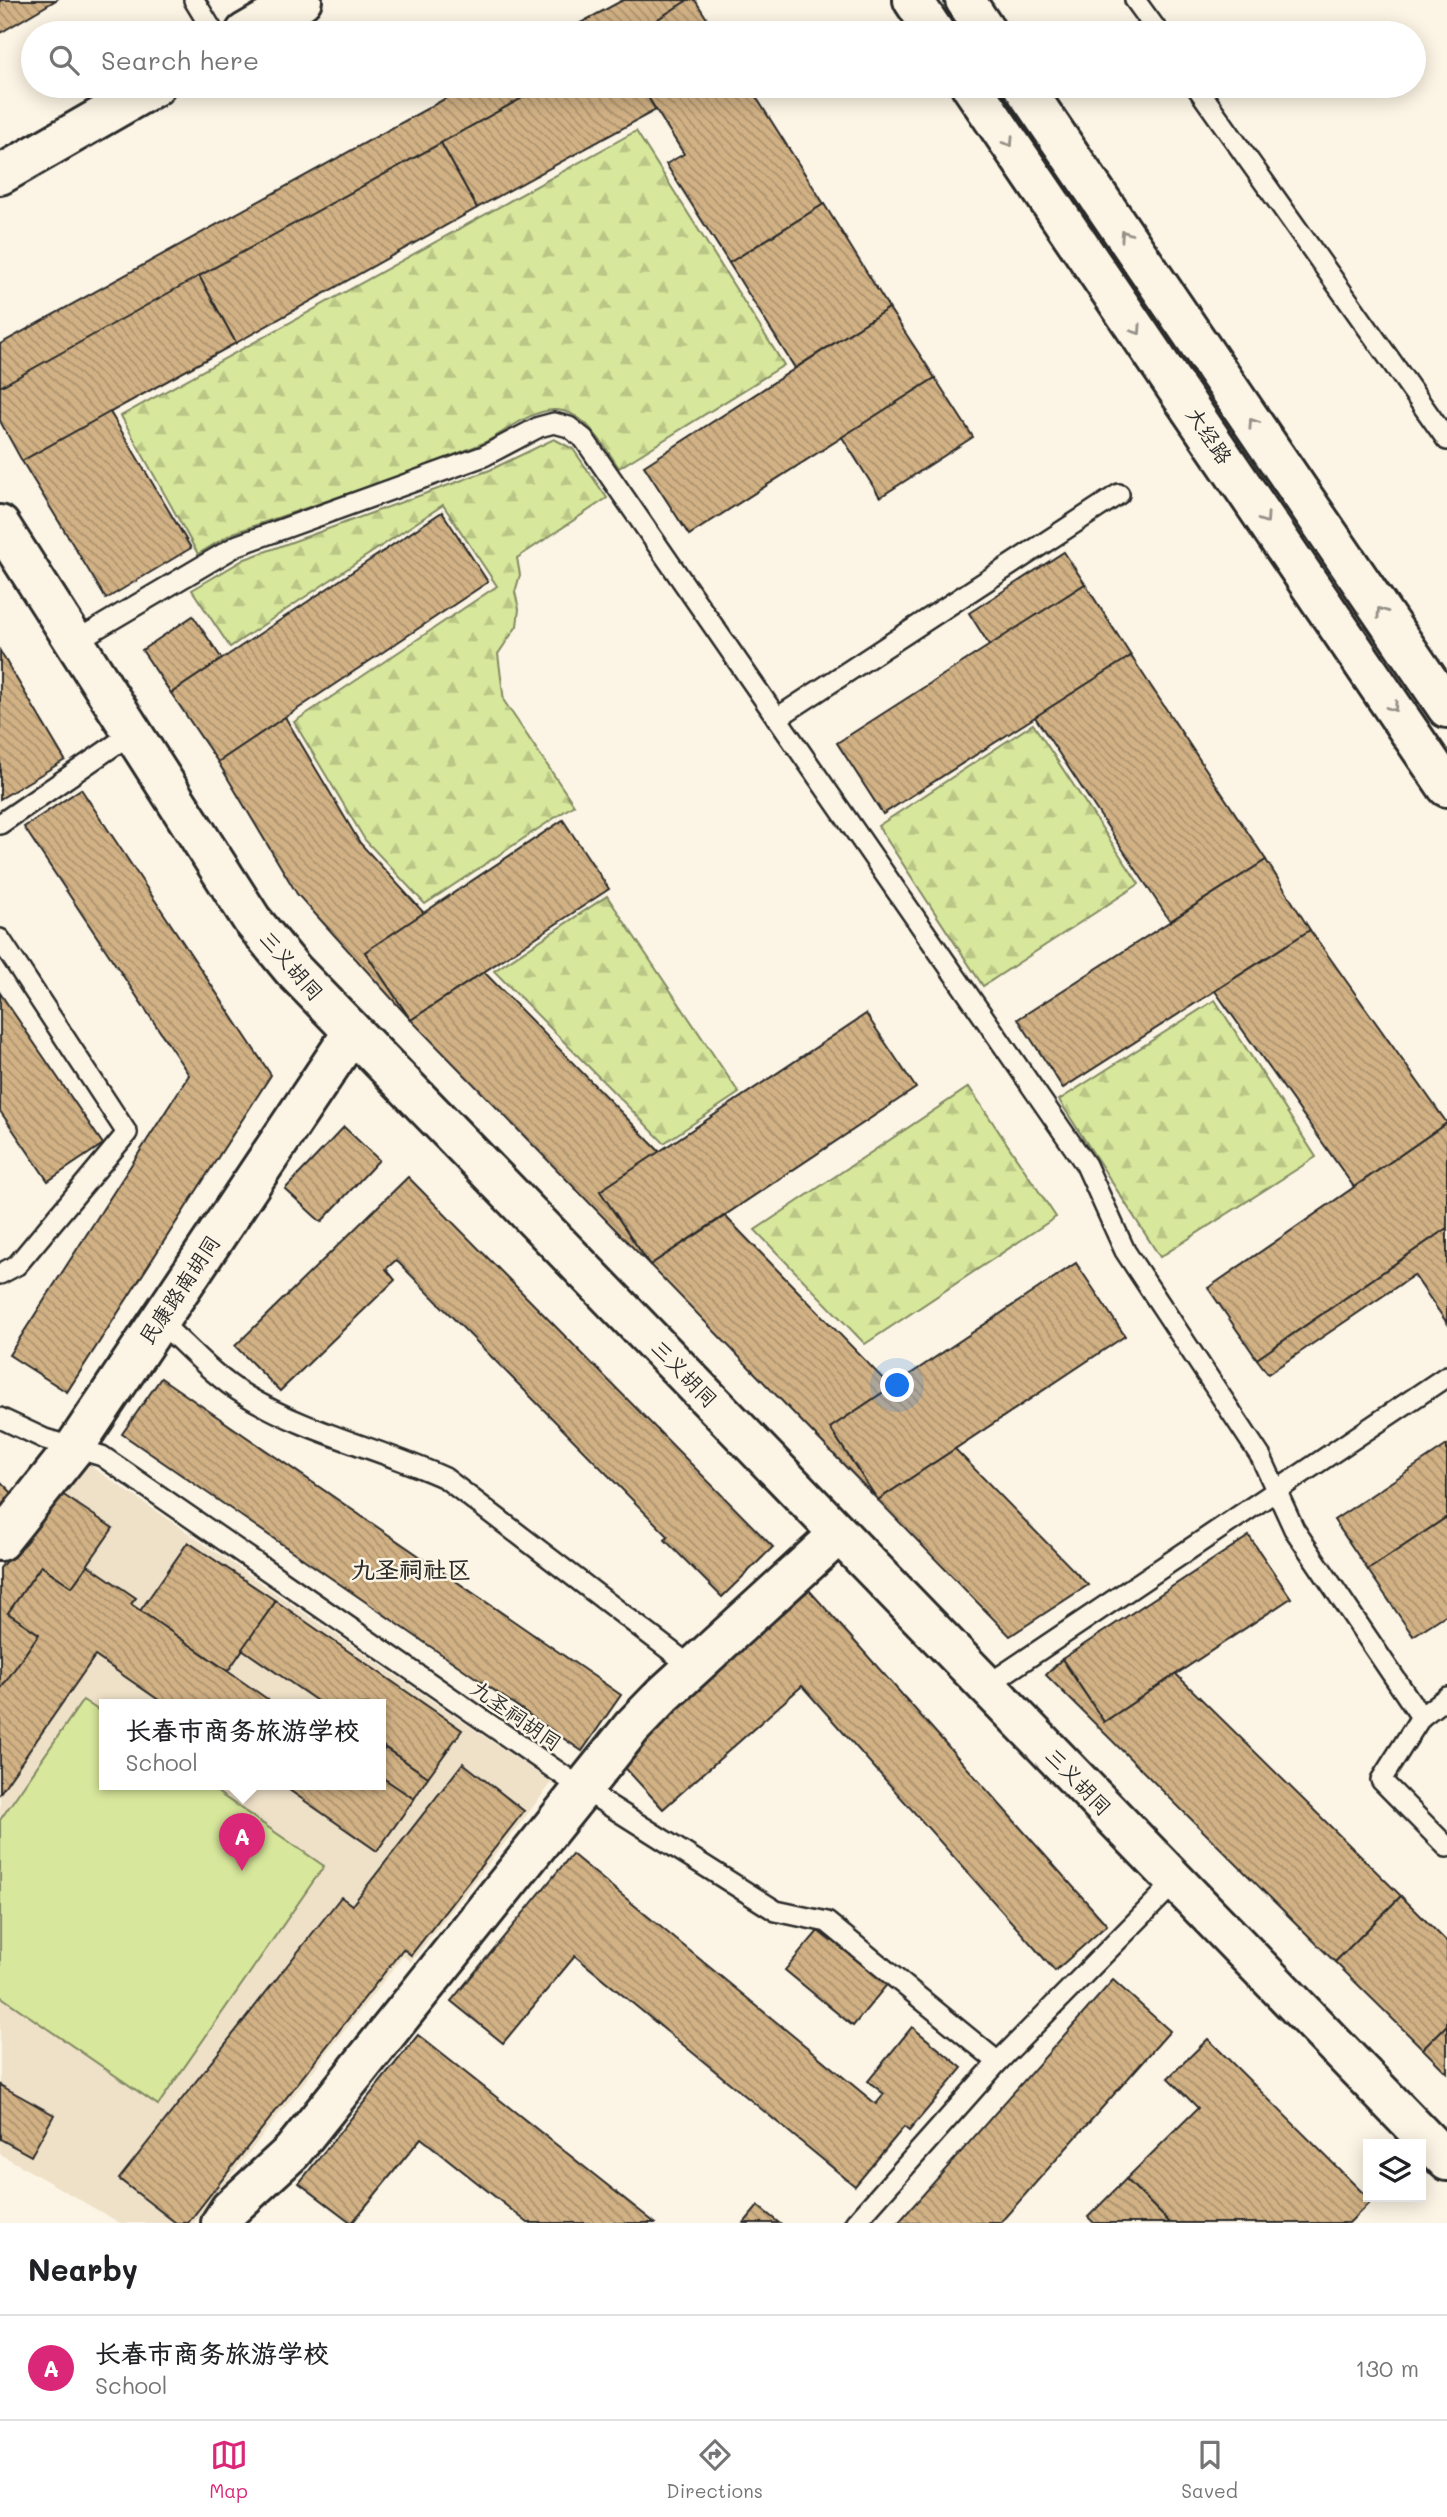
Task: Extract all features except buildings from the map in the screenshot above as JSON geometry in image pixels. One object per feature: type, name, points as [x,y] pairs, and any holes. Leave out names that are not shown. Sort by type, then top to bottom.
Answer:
[{"type":"street","points":[[266,21],[302,0]]},
{"type":"street","points":[[912,0],[927,21]]},
{"type":"street","points":[[965,0],[979,21]]},
{"type":"street","points":[[0,175],[134,98]]},
{"type":"street","name":"大经路","points":[[979,98],[1447,787]]},
{"type":"street","name":"大经路","points":[[1031,98],[1445,703]]},
{"type":"street","name":"三义胡同","points":[[0,525],[252,920],[352,1033],[1174,1883],[1447,2161]]},
{"type":"street","name":"民康路南胡同","points":[[0,1541],[74,1448],[352,1033]]},
{"type":"street","points":[[221,2223],[230,2209],[292,2152],[632,1727],[839,1534]]},
{"type":"lane","points":[[194,0],[207,21]]},
{"type":"lane","points":[[1135,0],[1150,21]]},
{"type":"lane","points":[[1205,98],[1447,440]]},
{"type":"lane","points":[[74,642],[238,545],[484,456],[539,427],[554,423],[569,427],[584,439],[1086,1164],[1125,1251],[1261,1457],[1294,1529],[1421,1717]]},
{"type":"lane","points":[[777,718],[1119,494]]},
{"type":"lane","points":[[0,824],[132,733]]},
{"type":"lane","points":[[0,939],[127,1133],[18,1265],[0,1275]]},
{"type":"lane","points":[[159,1321],[242,1394],[293,1421],[411,1462],[444,1478],[693,1668]]},
{"type":"lane","points":[[986,1686],[1447,1376]]},
{"type":"lane","name":"九圣祠胡同","points":[[0,1418],[46,1439],[102,1456],[583,1790],[776,1911],[827,1922],[998,2062]]},
{"type":"lane","points":[[1447,1697],[1421,1717],[1381,1780],[1447,1846]]},
{"type":"lane","points":[[855,2223],[998,2062],[1174,1883]]},
{"type":"shaded area","points":[[82,1460],[555,1785],[551,1784],[411,1962],[403,1956],[194,2223],[120,2223],[0,2154],[0,1559]]},
{"type":"green space","points":[[636,131],[784,365],[619,468],[600,440],[575,416],[554,410],[545,411],[526,418],[481,444],[233,533],[198,554],[121,416]]},
{"type":"green space","points":[[554,439],[573,449],[607,498],[517,558],[520,575],[515,592],[519,609],[517,626],[498,654],[504,701],[574,805],[425,904],[365,840],[294,722],[497,586],[443,505],[230,647],[192,590],[245,559],[490,470]]},
{"type":"green space","points":[[1033,724],[1139,884],[983,986],[878,826]]},
{"type":"green space","points":[[607,896],[739,1093],[664,1143],[494,971]]},
{"type":"green space","points":[[1215,1000],[1316,1157],[1160,1257],[1059,1100]]},
{"type":"green space","points":[[969,1087],[1056,1217],[865,1344],[755,1230]]},
{"type":"green space","points":[[83,1700],[99,1711],[99,1790],[214,1790],[324,1866],[158,2105],[0,1996],[0,1820]]},
{"type":"place","name":"长春市商务旅游学校","points":[[242,1871]]},
{"type":"district","name":"九圣祠社区","points":[[411,1570]]}]
